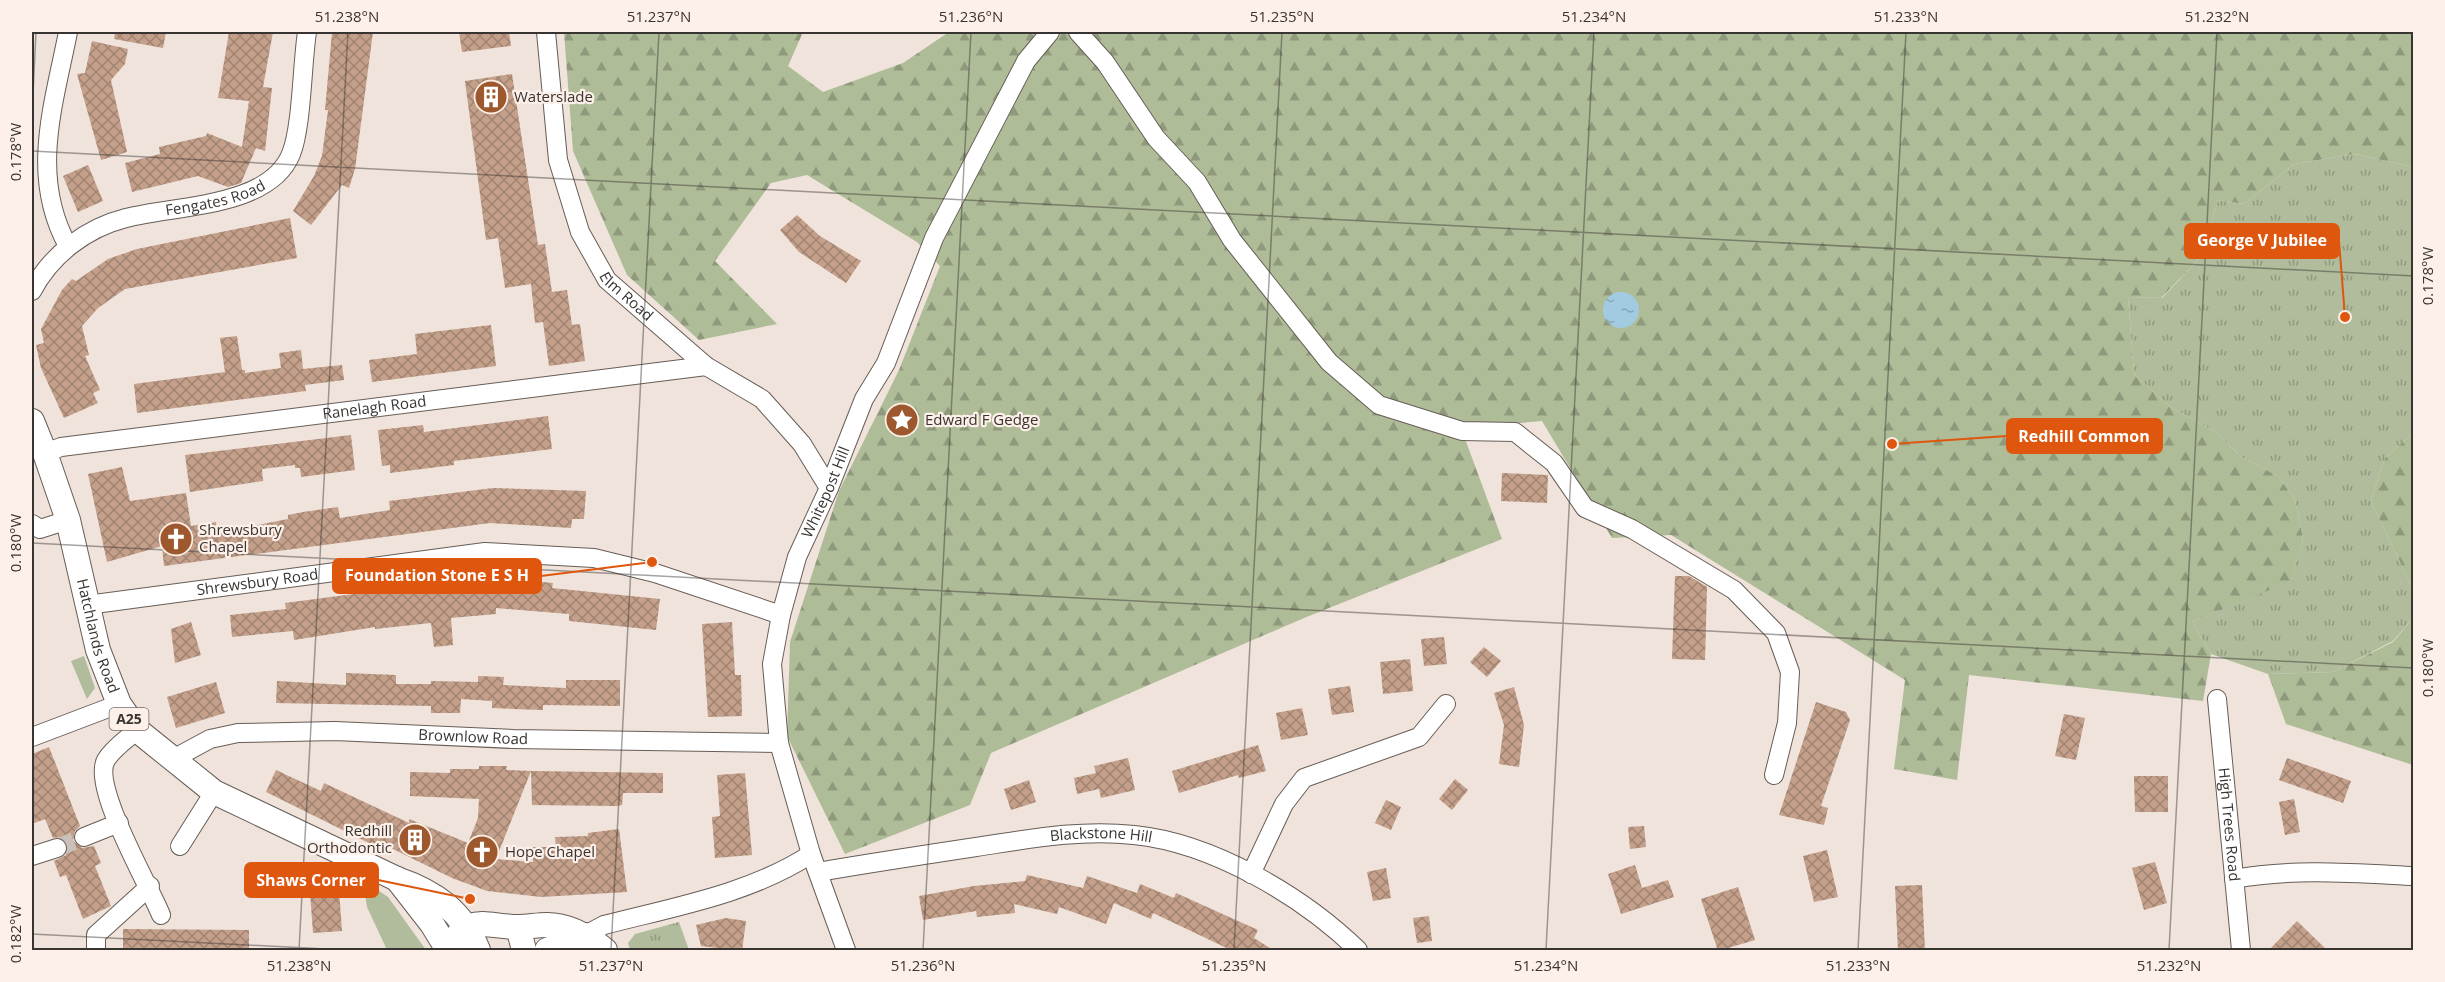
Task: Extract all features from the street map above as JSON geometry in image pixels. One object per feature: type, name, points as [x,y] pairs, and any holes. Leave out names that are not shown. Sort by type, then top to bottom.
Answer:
[{"type":"main road","name":"Hatchlands Road","points":[[32,421],[68,520],[98,650],[119,704],[137,730],[214,792],[397,879],[426,889],[446,904],[465,927],[478,951]]},
{"type":"main road","name":"Hatchlands Road","points":[[397,879],[432,924],[448,951]]},
{"type":"main road","points":[[465,927],[488,922],[518,927],[549,924],[585,934],[604,951]]},
{"type":"main road","name":"Hatchlands Road","points":[[448,951],[455,937],[465,927]]},
{"type":"main road","points":[[518,927],[525,951]]},
{"type":"main road","points":[[547,951],[585,934]]},
{"type":"street","points":[[68,32],[46,150],[49,200],[68,246]]},
{"type":"street","name":"Fengates Road","points":[[32,291],[45,271],[68,246],[82,236],[125,218],[226,200],[273,180],[291,154],[298,118],[307,32]]},
{"type":"street","name":"Elm Road","points":[[546,32],[558,160],[580,232],[607,280],[706,366],[762,399],[802,444],[829,488]]},
{"type":"street","name":"Whitepost Hill","points":[[846,951],[811,854],[779,743],[772,664],[781,615],[797,557],[829,488],[864,399],[886,363],[934,238],[1026,61],[1050,32]]},
{"type":"street","points":[[1078,32],[1105,62],[1156,138],[1197,182],[1232,240],[1329,362],[1379,405],[1462,431],[1515,432],[1554,463],[1585,508],[1632,529],[1734,590],[1776,633],[1790,672],[1787,723],[1774,775]]},
{"type":"street","name":"Ranelagh Road","points":[[45,453],[62,447],[706,366]]},
{"type":"street","points":[[32,524],[40,529],[68,520]]},
{"type":"street","name":"Shrewsbury Road","points":[[87,605],[485,552],[594,558],[655,573],[781,615]]},
{"type":"street","name":"High Trees Road","points":[[2217,699],[2241,951]]},
{"type":"street","points":[[32,737],[119,704]]},
{"type":"street","points":[[1251,874],[1284,804],[1304,778],[1419,737],[1446,704]]},
{"type":"street","points":[[137,730],[106,760],[102,774],[107,797],[150,886],[161,915]]},
{"type":"street","name":"Brownlow Road","points":[[174,759],[210,739],[238,733],[346,731],[513,739],[779,743]]},
{"type":"street","points":[[180,846],[214,792]]},
{"type":"street","points":[[84,837],[119,823]]},
{"type":"street","name":"Blackstone Hill","points":[[818,872],[1077,832],[1136,835],[1185,845],[1251,874],[1299,902],[1358,951]]},
{"type":"street","points":[[32,856],[57,848]]},
{"type":"street","points":[[585,934],[604,925],[737,889],[788,867],[811,854]]},
{"type":"street","points":[[2234,879],[2267,873],[2333,872],[2414,876]]},
{"type":"street","points":[[96,951],[96,935],[150,886]]},
{"type":"green space","points":[[564,32],[803,32],[788,66],[823,92],[903,63],[949,32],[2413,32],[2413,167],[2355,154],[2294,164],[2244,204],[2218,200],[2201,257],[2161,298],[2128,297],[2134,374],[2169,406],[2215,432],[2241,457],[2278,476],[2295,500],[2303,538],[2291,581],[2192,622],[2211,654],[2203,701],[1969,675],[1957,780],[1894,769],[1905,680],[1671,535],[1612,538],[1542,421],[1461,428],[1502,539],[1304,618],[991,753],[970,805],[845,854],[787,736],[790,642],[839,491],[899,370],[940,266],[917,242],[807,175],[771,183],[715,261],[777,324],[699,340],[627,275],[573,151]]},
{"type":"green space","points":[[2355,154],[2413,167],[2413,433],[2385,458],[2371,501],[2411,585],[2413,618],[2393,641],[2333,672],[2268,674],[2211,654],[2192,622],[2291,580],[2303,538],[2295,500],[2278,476],[2241,457],[2215,432],[2169,406],[2134,374],[2128,297],[2162,298],[2201,257],[2218,200],[2244,204],[2294,164]]},
{"type":"green space","points":[[2413,433],[2413,596],[2411,585],[2371,501],[2385,458]]},
{"type":"green space","points":[[2413,618],[2413,765],[2286,724],[2268,674],[2333,672],[2393,642]]},
{"type":"green space","points":[[84,656],[95,688],[87,699],[71,661]]},
{"type":"green space","points":[[363,880],[388,897],[426,950],[387,950],[367,907]]},
{"type":"green space","points":[[679,922],[689,950],[630,950],[628,943],[635,934]]},
{"type":"water","points":[[1621,292],[1634,297],[1639,310],[1634,323],[1621,328],[1608,323],[1603,310],[1608,297]]},
{"type":"building","points":[[115,32],[166,32],[163,48],[114,39]]},
{"type":"building","points":[[229,32],[273,32],[263,87],[272,88],[265,151],[256,148],[241,183],[238,184],[228,187],[198,176],[132,192],[125,163],[160,154],[159,147],[206,136],[207,133],[242,147],[249,101],[218,98]]},
{"type":"building","points":[[332,32],[373,32],[355,169],[349,188],[342,185],[311,225],[293,211],[314,176],[322,156],[328,110],[325,110]]},
{"type":"building","points":[[459,32],[509,32],[511,46],[462,52]]},
{"type":"building","points":[[92,41],[128,49],[125,64],[111,80],[127,152],[101,160],[77,74],[85,73]]},
{"type":"building","points":[[512,74],[538,245],[545,244],[552,292],[567,290],[572,325],[580,324],[585,361],[549,366],[543,322],[535,323],[531,284],[505,288],[498,238],[486,240],[465,81]]},
{"type":"building","points":[[88,165],[103,201],[78,212],[63,176]]},
{"type":"building","points":[[797,215],[820,236],[861,261],[846,283],[799,252],[780,230]]},
{"type":"building","points":[[290,218],[297,258],[125,289],[98,308],[82,326],[89,355],[85,356],[100,390],[93,393],[98,403],[64,418],[41,368],[36,345],[44,343],[41,329],[62,290],[72,279],[76,281],[108,259],[137,249]]},
{"type":"building","points":[[491,325],[496,366],[372,382],[369,360],[417,354],[415,334]]},
{"type":"building","points":[[237,336],[242,370],[245,370],[245,373],[281,368],[279,353],[301,350],[303,369],[342,365],[344,380],[305,385],[306,391],[137,413],[134,384],[225,372],[220,338]]},
{"type":"building","points":[[548,416],[552,449],[454,461],[454,465],[390,473],[390,465],[382,466],[378,430],[423,425],[424,432]]},
{"type":"building","points":[[351,435],[355,470],[301,477],[300,468],[295,468],[295,465],[262,469],[263,481],[190,492],[185,455]]},
{"type":"building","points":[[122,467],[130,501],[186,493],[191,526],[216,522],[217,533],[288,519],[288,515],[303,512],[338,507],[340,518],[390,510],[389,501],[493,488],[586,491],[584,519],[572,519],[571,528],[490,523],[164,566],[162,546],[107,562],[88,474]]},
{"type":"building","points":[[1502,473],[1548,475],[1547,503],[1501,501]]},
{"type":"building","points":[[1675,576],[1689,576],[1707,587],[1705,660],[1672,659]]},
{"type":"building","points":[[501,578],[553,583],[552,588],[660,599],[656,630],[569,621],[569,614],[496,608],[496,614],[451,618],[453,645],[434,647],[431,623],[375,629],[375,627],[294,640],[293,631],[232,637],[230,615],[286,609],[285,603],[415,586]]},
{"type":"building","points":[[191,622],[201,655],[175,663],[171,629]]},
{"type":"building","points":[[732,622],[735,675],[741,675],[742,716],[708,717],[702,624]]},
{"type":"building","points":[[1444,637],[1447,664],[1424,666],[1421,639]]},
{"type":"building","points":[[1484,647],[1501,661],[1487,677],[1470,662]]},
{"type":"building","points":[[1410,659],[1413,691],[1383,694],[1380,662]]},
{"type":"building","points":[[346,673],[396,675],[396,684],[431,684],[431,681],[478,682],[478,676],[504,677],[503,685],[566,688],[566,680],[620,680],[620,706],[543,705],[543,710],[513,709],[492,708],[492,701],[461,699],[460,713],[431,713],[431,706],[276,703],[277,681],[346,685]]},
{"type":"building","points":[[216,682],[225,713],[176,728],[167,697]]},
{"type":"building","points":[[1350,686],[1354,712],[1332,715],[1328,689]]},
{"type":"building","points":[[1514,687],[1524,725],[1519,767],[1499,764],[1504,725],[1494,693]]},
{"type":"building","points":[[1816,702],[1846,712],[1850,720],[1821,806],[1828,808],[1824,825],[1779,815]]},
{"type":"building","points":[[1302,708],[1308,735],[1281,740],[1276,713]]},
{"type":"building","points":[[2064,714],[2085,718],[2076,760],[2055,756]]},
{"type":"building","points":[[1258,745],[1266,771],[1239,778],[1238,775],[1179,793],[1172,771]]},
{"type":"building","points":[[49,747],[80,826],[75,831],[73,841],[82,848],[94,846],[101,863],[95,866],[111,906],[83,919],[66,875],[60,877],[54,861],[66,855],[67,844],[60,837],[53,838],[45,819],[32,824],[32,754]]},
{"type":"building","points":[[1128,758],[1135,790],[1101,798],[1099,789],[1077,794],[1074,778],[1096,773],[1094,766]]},
{"type":"building","points":[[2287,758],[2351,781],[2343,803],[2279,780]]},
{"type":"building","points":[[479,766],[507,766],[506,770],[531,771],[496,859],[533,862],[533,847],[556,847],[555,837],[588,836],[588,833],[619,829],[627,892],[541,897],[487,891],[452,878],[387,846],[385,851],[266,792],[276,770],[321,791],[324,783],[409,823],[409,819],[468,843],[478,818],[479,799],[410,796],[410,772],[450,773],[450,769],[479,769]]},
{"type":"building","points":[[531,771],[663,773],[663,793],[623,793],[622,805],[617,806],[532,805]]},
{"type":"building","points":[[745,773],[752,855],[715,858],[712,817],[720,816],[717,775]]},
{"type":"building","points":[[2134,776],[2168,776],[2168,812],[2135,812]]},
{"type":"building","points":[[1455,779],[1468,790],[1452,810],[1439,799]]},
{"type":"building","points":[[1029,780],[1036,802],[1011,810],[1004,789]]},
{"type":"building","points":[[2294,799],[2300,832],[2285,835],[2279,802]]},
{"type":"building","points":[[1386,800],[1401,807],[1391,830],[1375,823]]},
{"type":"building","points":[[1644,826],[1646,847],[1630,849],[1628,827]]},
{"type":"building","points":[[1827,850],[1838,897],[1814,902],[1803,856]]},
{"type":"building","points":[[2155,862],[2167,903],[2144,910],[2132,868]]},
{"type":"building","points":[[1635,865],[1642,888],[1668,880],[1674,897],[1621,914],[1608,874]]},
{"type":"building","points":[[1386,868],[1391,898],[1373,901],[1367,872]]},
{"type":"building","points":[[1027,875],[1083,888],[1087,876],[1137,893],[1140,884],[1174,898],[1176,893],[1258,930],[1254,938],[1275,951],[1233,951],[1153,913],[1151,919],[1114,903],[1106,924],[1059,907],[1057,914],[1014,904],[1015,913],[977,917],[976,911],[923,920],[919,896],[974,886],[1025,881]]},
{"type":"building","points":[[1922,885],[1925,951],[1898,951],[1895,886]]},
{"type":"building","points":[[1738,887],[1755,940],[1718,951],[1701,899]]},
{"type":"building","points":[[339,890],[342,931],[313,933],[310,892]]},
{"type":"building","points":[[1429,916],[1432,941],[1417,943],[1413,918]]},
{"type":"building","points":[[726,918],[746,921],[742,951],[701,946],[696,925]]},
{"type":"building","points":[[2297,921],[2328,951],[2268,951]]},
{"type":"building","points":[[123,929],[249,930],[249,951],[123,951]]},
{"type":"tunnel","points":[[57,848],[84,837]]},
{"type":"place","name":"Waterslade","points":[[491,97]]},
{"type":"place","name":"George V Jubilee","points":[[2345,317]]},
{"type":"place","name":"Edward F Gedge","points":[[902,420]]},
{"type":"place","name":"Redhill Common","points":[[1892,444]]},
{"type":"place","name":"Shrewsbury Chapel","points":[[176,539]]},
{"type":"place","name":"Foundation Stone E S H","points":[[652,562]]},
{"type":"place","name":"Redhill Orthodontic","points":[[415,840]]},
{"type":"place","name":"Hope Chapel","points":[[482,852]]},
{"type":"place","name":"Shaws Corner","points":[[470,899]]}]
